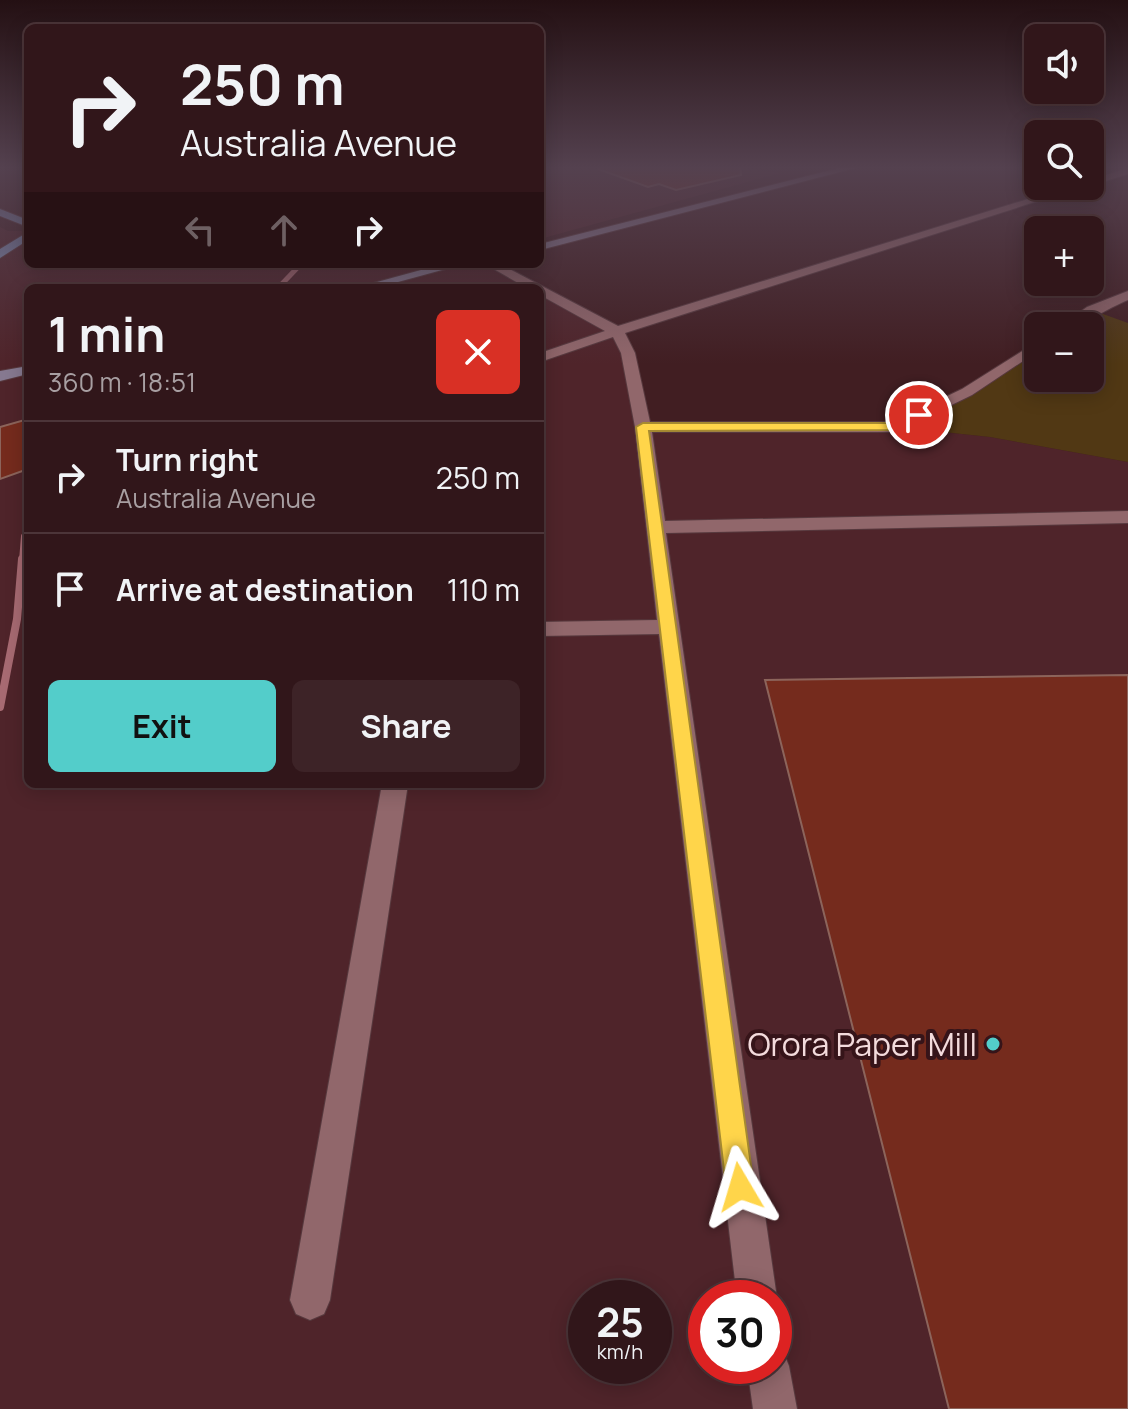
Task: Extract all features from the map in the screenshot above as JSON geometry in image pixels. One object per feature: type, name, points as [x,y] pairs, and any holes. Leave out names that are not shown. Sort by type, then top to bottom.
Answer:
[{"type":"main road","points":[[0,254],[24,238]]},
{"type":"street","points":[[544,238],[564,232]]},
{"type":"street","points":[[544,246],[603,232]]},
{"type":"street","points":[[544,357],[935,232]]},
{"type":"street","points":[[377,284],[442,268]]},
{"type":"street","points":[[499,268],[529,284]]},
{"type":"street","points":[[544,292],[618,332],[628,353],[643,427],[755,1280]]},
{"type":"street","points":[[1089,312],[1128,295]]},
{"type":"street","points":[[643,427],[896,427],[967,392],[1024,354]]},
{"type":"street","points":[[0,376],[24,371]]},
{"type":"street","points":[[656,527],[1128,517]]},
{"type":"street","points":[[544,629],[669,627]]},
{"type":"street","points":[[310,1300],[394,788]]},
{"type":"street","points":[[771,1384],[775,1409]]},
{"type":"shaded area","points":[[0,232],[24,232],[24,268],[498,268],[528,284],[24,284],[24,788],[544,788],[544,292],[618,332],[643,427],[896,427],[990,437],[1128,462],[1128,1409],[0,1409]]},
{"type":"shaded area","points":[[544,232],[566,232],[544,238]]},
{"type":"shaded area","points":[[1104,314],[1128,323],[1128,462],[990,437],[896,427],[967,392],[1024,354],[1024,392],[1104,392]]},
{"type":"building","points":[[24,420],[24,470],[0,479],[0,427]]},
{"type":"building","name":"Orora Paper Mill","points":[[1128,675],[1128,1409],[949,1409],[765,680]]},
{"type":"waterway","points":[[282,284],[297,268]]},
{"type":"waterway","points":[[22,561],[24,536]]},
{"type":"waterway","points":[[0,707],[17,619],[22,559]]},
{"type":"place","name":"Orora Paper Mill","points":[[993,1044]]},
{"type":"route","points":[[740,1187],[643,427],[896,427],[919,415]]}]
